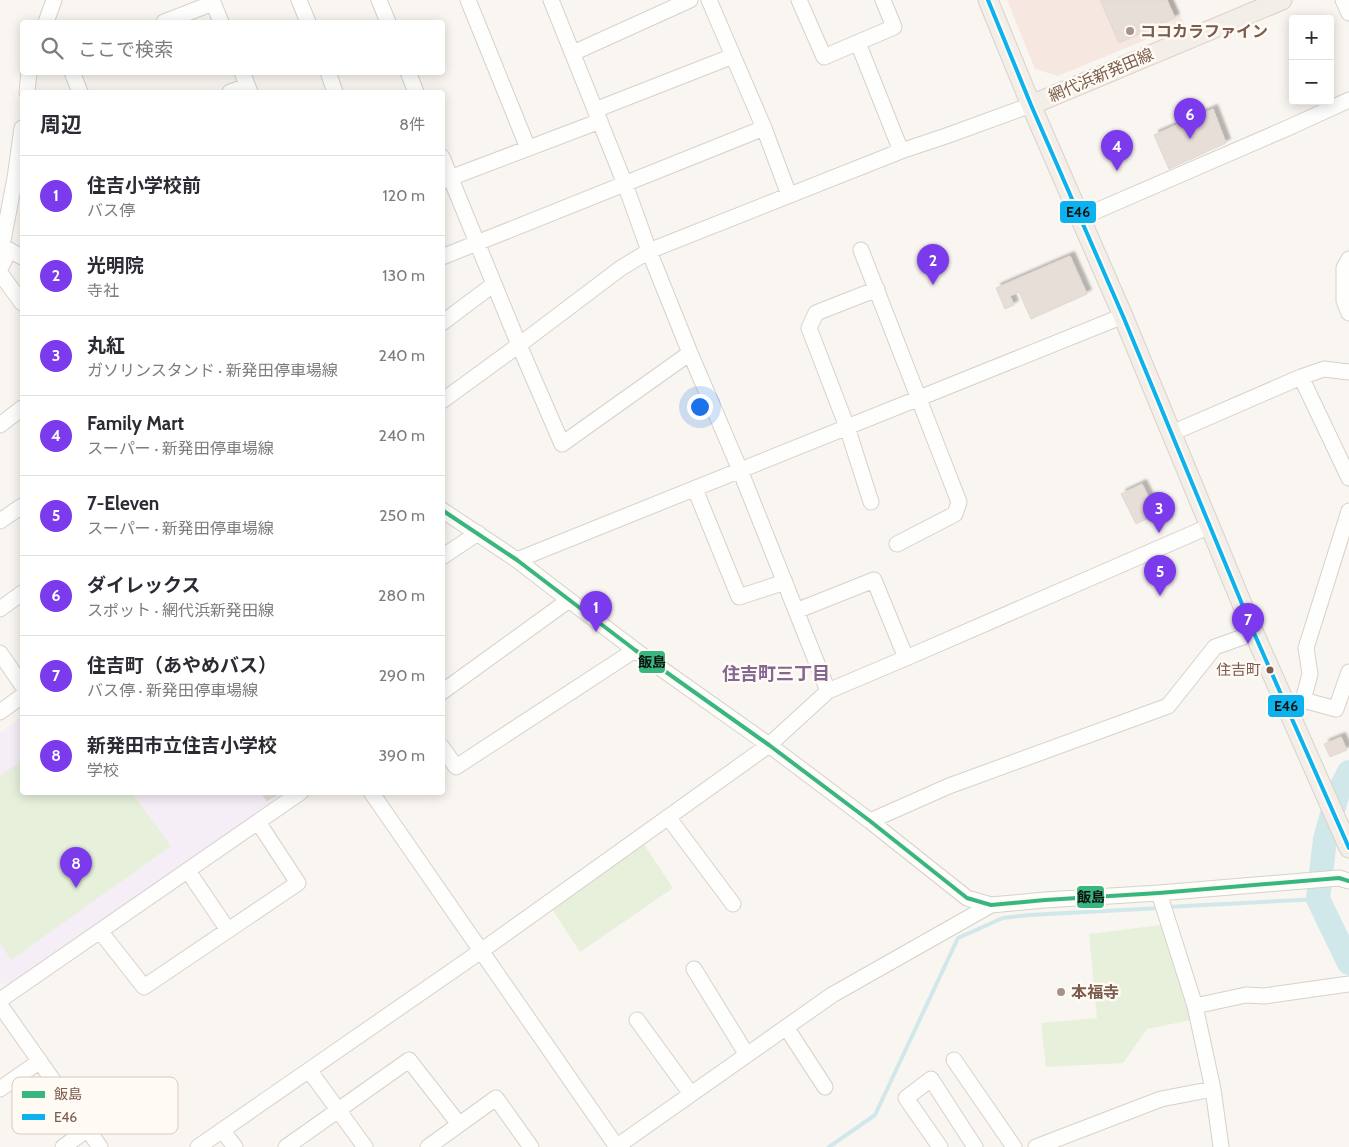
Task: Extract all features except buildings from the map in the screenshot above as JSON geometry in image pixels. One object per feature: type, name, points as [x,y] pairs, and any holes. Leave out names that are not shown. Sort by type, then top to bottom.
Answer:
[{"type":"main road","points":[[989,0],[1254,633],[1296,705],[1321,783],[1349,846]]},
{"type":"main road","name":"網代浜新発田線","points":[[1031,104],[1282,0]]},
{"type":"street","points":[[49,20],[54,0]]},
{"type":"street","points":[[299,0],[307,20]]},
{"type":"street","points":[[379,0],[387,20]]},
{"type":"street","points":[[468,0],[528,148]]},
{"type":"street","points":[[551,0],[625,184],[649,251],[740,470],[828,691]]},
{"type":"street","points":[[573,53],[690,0]]},
{"type":"street","points":[[709,0],[764,128],[789,195]]},
{"type":"street","points":[[800,0],[824,57],[894,28],[883,0]]},
{"type":"street","points":[[1343,0],[1349,13]]},
{"type":"street","points":[[169,20],[212,2],[220,20]]},
{"type":"street","points":[[858,43],[900,151]]},
{"type":"street","points":[[690,353],[562,444],[519,345],[478,243],[447,179],[528,148],[733,56]]},
{"type":"street","points":[[27,90],[29,75]]},
{"type":"street","points":[[73,75],[79,90]]},
{"type":"street","points":[[329,75],[335,90]]},
{"type":"street","points":[[409,75],[415,90]]},
{"type":"street","points":[[234,90],[246,84]]},
{"type":"street","points":[[1080,218],[1349,100]]},
{"type":"street","points":[[445,399],[621,268],[649,251],[900,151],[1031,104]]},
{"type":"street","points":[[445,256],[764,128]]},
{"type":"street","points":[[20,142],[15,178],[1,246],[5,258],[0,271],[20,300]]},
{"type":"street","points":[[1,246],[20,256]]},
{"type":"street","points":[[861,250],[959,502],[955,514],[897,544]]},
{"type":"street","points":[[1349,259],[1344,268],[1344,301],[1349,313]]},
{"type":"street","points":[[445,321],[494,284]]},
{"type":"street","points":[[871,502],[847,427],[809,328],[816,313],[877,289]]},
{"type":"street","points":[[517,560],[1122,316]]},
{"type":"street","points":[[1172,434],[1301,377],[1324,369],[1349,372]]},
{"type":"street","points":[[1301,377],[1349,478]]},
{"type":"street","points":[[1,421],[20,409]]},
{"type":"street","points":[[695,489],[740,597],[785,582]]},
{"type":"street","points":[[0,522],[20,507]]},
{"type":"street","points":[[1349,511],[1306,648],[1310,674],[1296,705],[1336,709],[1349,672]]},
{"type":"street","points":[[445,512],[517,560],[635,650],[769,745],[870,821],[967,898],[991,905],[1304,880],[1344,879]]},
{"type":"street","points":[[198,1147],[481,951],[769,745],[828,691],[1210,526]]},
{"type":"street","points":[[445,555],[478,533]]},
{"type":"street","points":[[796,611],[874,580],[906,658]]},
{"type":"street","points":[[0,609],[20,594]]},
{"type":"street","points":[[445,690],[569,600]]},
{"type":"street","points":[[870,821],[950,786],[1168,706],[1215,647],[1254,633]]},
{"type":"street","points":[[445,751],[456,767],[635,650]]},
{"type":"street","points":[[0,652],[20,682]]},
{"type":"street","points":[[0,712],[20,697]]},
{"type":"street","points":[[0,1000],[297,795]]},
{"type":"street","points":[[373,795],[616,1147],[832,995],[991,905]]},
{"type":"street","points":[[668,817],[733,904]]},
{"type":"street","points":[[100,931],[144,987],[298,883],[258,822]]},
{"type":"street","points":[[188,871],[228,930]]},
{"type":"street","points":[[1159,892],[1196,1006],[1213,1089],[1221,1147]]},
{"type":"street","points":[[694,969],[747,1055]]},
{"type":"street","points":[[1196,1006],[1246,995],[1264,996],[1348,984]]},
{"type":"street","points":[[0,1005],[51,1077]]},
{"type":"street","points":[[637,1020],[691,1094]]},
{"type":"street","points":[[786,1027],[825,1087]]},
{"type":"street","points":[[286,1147],[409,1060],[459,1124]]},
{"type":"street","points":[[954,1060],[1014,1147]]},
{"type":"street","points":[[17,1077],[40,1061]]},
{"type":"street","points":[[309,1070],[364,1147]]},
{"type":"street","points":[[940,1147],[906,1098],[931,1080],[975,1147]]},
{"type":"street","points":[[0,1089],[12,1081]]},
{"type":"street","points":[[1036,1147],[1161,1100],[1213,1089]]},
{"type":"street","points":[[428,1147],[496,1098],[531,1147]]},
{"type":"street","points":[[222,1130],[235,1147]]},
{"type":"street","points":[[63,1147],[81,1134]]},
{"type":"street","points":[[91,1134],[100,1147]]},
{"type":"shaded area","points":[[1007,0],[1173,0],[1184,24],[1058,76],[1035,69]]},
{"type":"shaded area","points":[[20,718],[20,795],[286,795],[10,986],[0,983],[0,733]]},
{"type":"green space","points":[[20,761],[20,795],[133,795],[171,846],[11,960],[0,943],[0,776]]},
{"type":"green space","points":[[643,843],[673,888],[580,952],[550,906]]},
{"type":"green space","points":[[1161,925],[1191,1020],[1147,1029],[1123,1063],[1046,1067],[1041,1023],[1097,1018],[1089,934]]},
{"type":"waterway","points":[[1349,772],[1338,793],[1325,839],[1318,899],[1349,963]]},
{"type":"waterway","points":[[1167,907],[1318,899]]},
{"type":"waterway","points":[[829,1147],[875,1115],[958,938],[1003,918],[1160,908]]},
{"type":"transit line","name":"E46","points":[[988,0],[1031,105],[1123,316],[1254,633],[1349,848]]},
{"type":"transit line","name":"飯島","points":[[445,512],[517,560],[635,650],[769,745],[870,821],[967,898],[991,905],[1339,878],[1349,881]]},
{"type":"place","name":"ココカラファイン","points":[[1130,31]]},
{"type":"place","name":"ダイレックス","points":[[1190,139]]},
{"type":"place","name":"Family Mart","points":[[1117,171]]},
{"type":"place","name":"光明院","points":[[933,285]]},
{"type":"place","name":"丸紅","points":[[1159,533]]},
{"type":"place","name":"7-Eleven","points":[[1160,596]]},
{"type":"place","name":"住吉小学校前","points":[[596,632]]},
{"type":"place","name":"住吉町（あやめバス）","points":[[1248,644]]},
{"type":"place","name":"住吉町","points":[[1270,670]]},
{"type":"place","name":"新発田市立住吉小学校","points":[[76,888]]},
{"type":"place","name":"本福寺","points":[[1061,992]]},
{"type":"district","name":"住吉町三丁目","points":[[776,674]]}]
